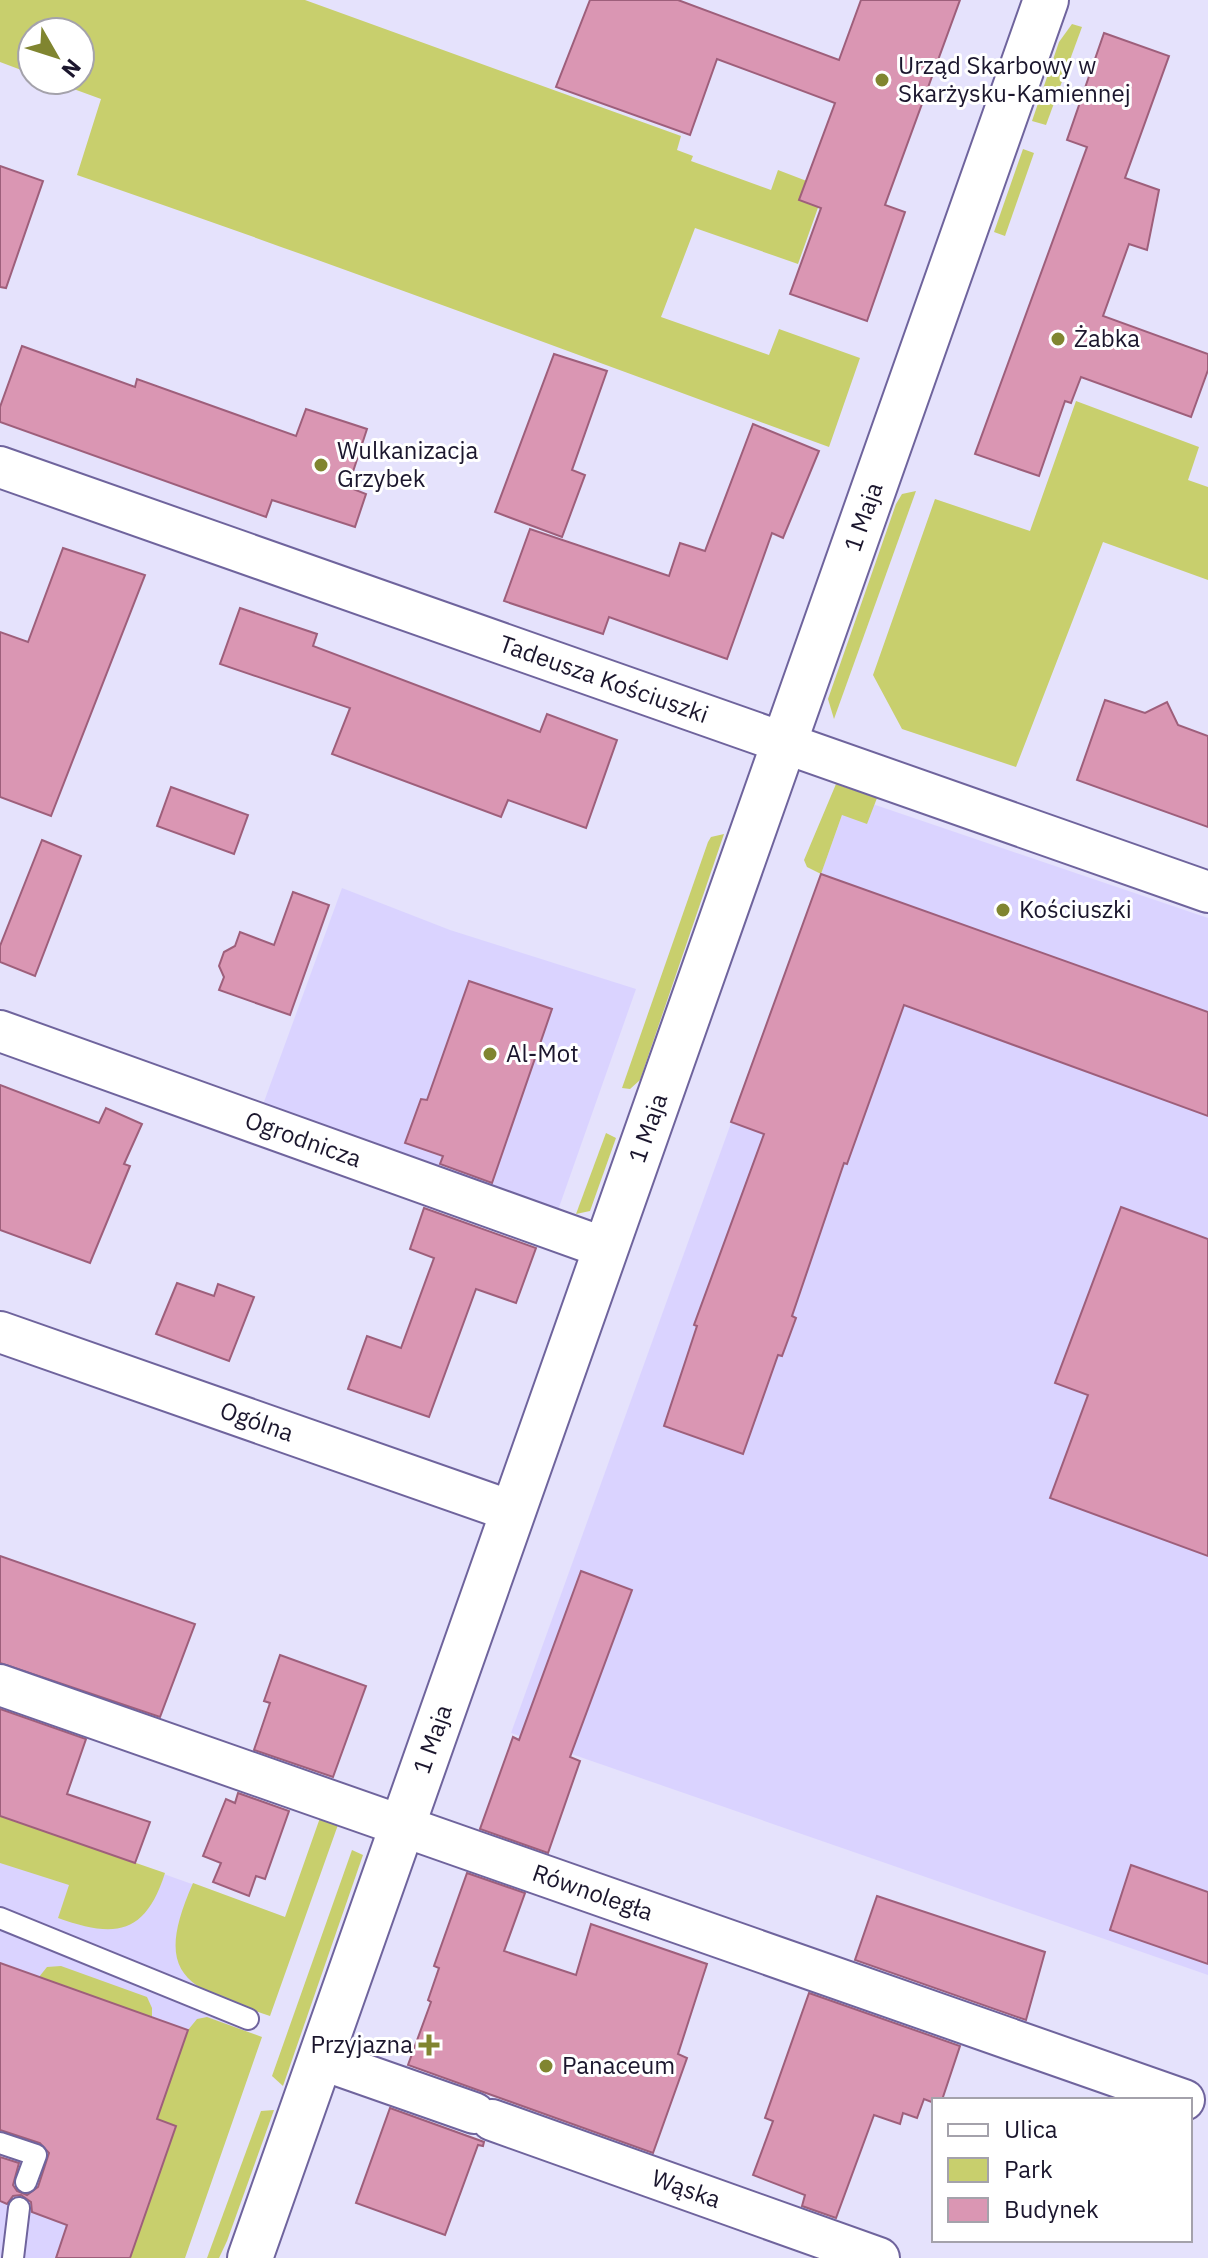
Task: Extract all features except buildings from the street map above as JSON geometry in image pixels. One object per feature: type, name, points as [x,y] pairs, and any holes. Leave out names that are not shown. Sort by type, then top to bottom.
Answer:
[{"type":"street","name":"1 Maja","points":[[250,2258],[1046,0]]},
{"type":"street","name":"Tadeusza Kościuszki","points":[[0,467],[1208,892]]},
{"type":"street","name":"Ogrodnicza","points":[[0,1031],[605,1248]]},
{"type":"street","name":"Ogólna","points":[[0,1332],[514,1512]]},
{"type":"street","name":"Równoległa","points":[[0,1685],[1178,2098]]},
{"type":"street","name":"Wąska","points":[[320,2059],[879,2258]]},
{"type":"lane","points":[[0,1918],[248,2019]]},
{"type":"lane","points":[[0,2143],[36,2155],[26,2182]]},
{"type":"lane","points":[[13,2258],[19,2208]]},
{"type":"shaded area","points":[[849,796],[1208,918],[1208,1975],[511,1733]]},
{"type":"shaded area","points":[[342,888],[450,930],[636,989],[557,1213],[261,1110]]},
{"type":"shaded area","points":[[0,1816],[285,1917],[164,2258],[0,2258]]},
{"type":"green space","points":[[0,0],[305,0],[681,136],[677,150],[693,156],[691,161],[771,190],[778,170],[825,188],[798,264],[695,228],[661,317],[769,355],[779,329],[860,358],[829,447],[77,175],[101,99],[93,96],[96,96],[96,16],[16,16],[16,68],[0,62]]},
{"type":"green space","points":[[1072,24],[1082,27],[1046,125],[1032,121],[1059,42]]},
{"type":"green space","points":[[1023,149],[1034,153],[1005,236],[994,232]]},
{"type":"green space","points":[[1076,401],[1199,447],[1188,480],[1208,487],[1208,580],[1103,542],[1016,767],[902,729],[873,675],[935,499],[1030,531]]},
{"type":"green space","points":[[916,491],[834,719],[828,699],[896,504],[902,494]]},
{"type":"green space","points":[[836,784],[877,798],[867,824],[842,815],[821,874],[807,867],[804,860]]},
{"type":"green space","points":[[724,834],[640,1080],[630,1089],[622,1088],[708,842],[711,837]]},
{"type":"green space","points":[[606,1133],[616,1138],[590,1211],[576,1214]]},
{"type":"green space","points":[[321,1815],[339,1822],[270,2016],[217,1997],[199,1987],[185,1975],[177,1959],[176,1940],[181,1915],[193,1883],[285,1917]]},
{"type":"green space","points":[[0,1816],[165,1873],[157,1894],[148,1909],[125,1927],[96,1928],[58,1918],[69,1885],[0,1863]]},
{"type":"green space","points":[[352,1850],[363,1855],[283,2086],[272,2076]]},
{"type":"green space","points":[[61,1966],[147,1997],[152,2017],[39,1977],[47,1967]]},
{"type":"green space","points":[[207,2017],[262,2037],[185,2258],[130,2258],[176,2127],[157,2119],[188,2030],[197,2019]]},
{"type":"green space","points":[[274,2110],[227,2241],[219,2258],[207,2258],[261,2111]]},
{"type":"place","name":"Urząd Skarbowy w Skarżysku-Kamiennej","points":[[882,80]]},
{"type":"place","name":"Żabka","points":[[1058,339]]},
{"type":"place","name":"Wulkanizacja Grzybek","points":[[321,465]]},
{"type":"place","name":"Kościuszki","points":[[1003,910]]},
{"type":"place","name":"Al-Mot","points":[[490,1054]]},
{"type":"place","name":"Przyjazna","points":[[429,2045]]},
{"type":"place","name":"Panaceum","points":[[546,2066]]}]
